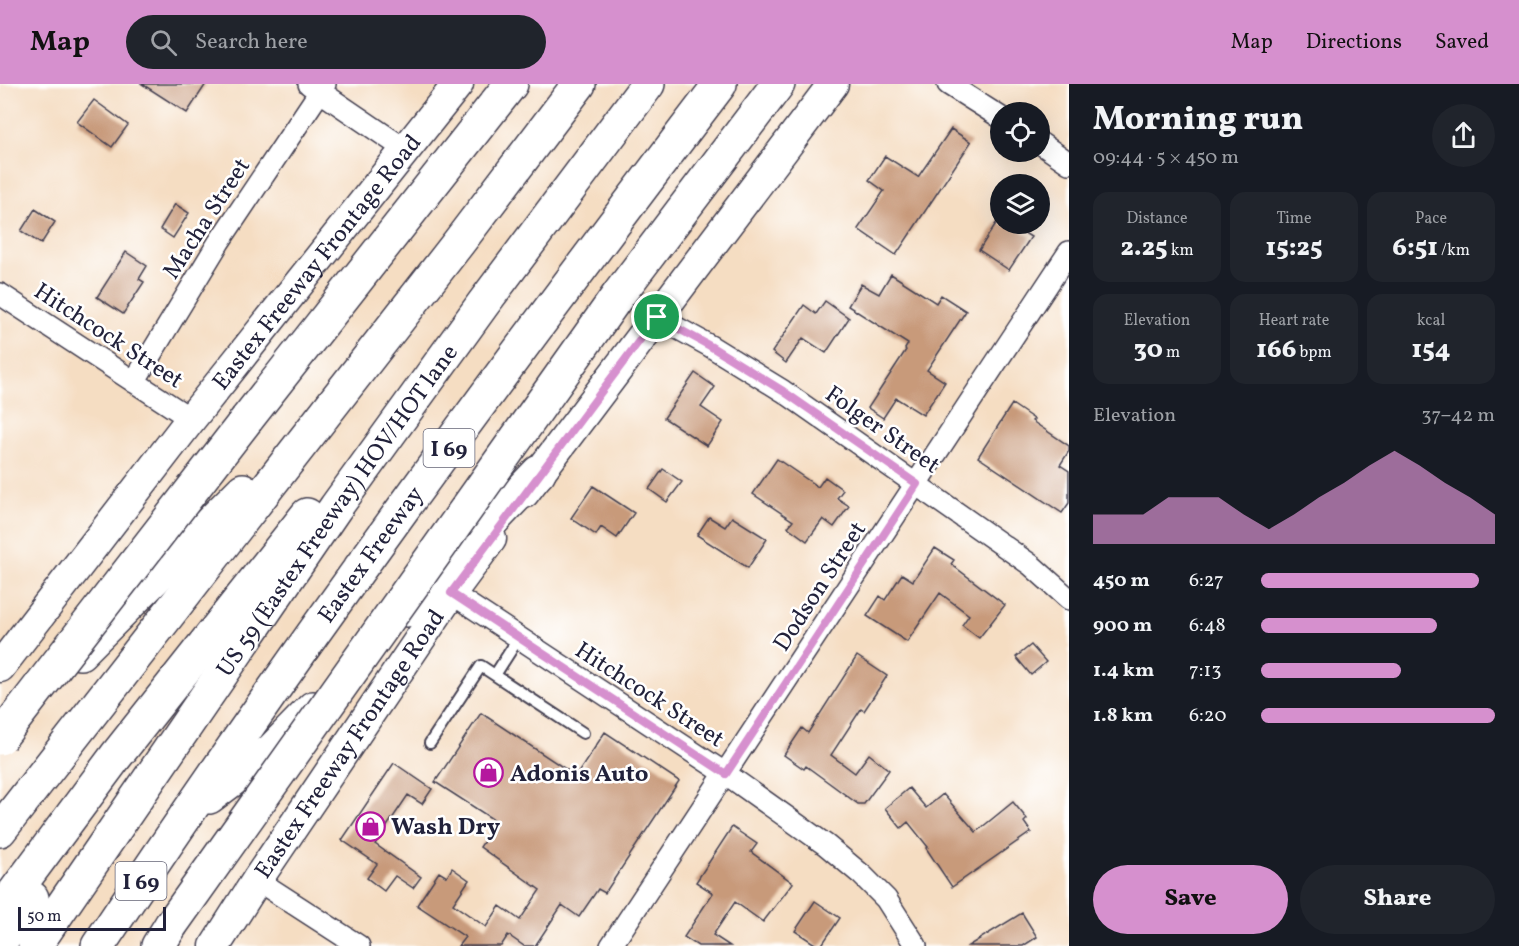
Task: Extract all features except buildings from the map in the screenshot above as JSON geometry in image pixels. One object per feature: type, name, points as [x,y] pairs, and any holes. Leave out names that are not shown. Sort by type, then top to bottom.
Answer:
[{"type":"highway","points":[[0,738],[511,84]]},
{"type":"highway","points":[[0,830],[579,84]]},
{"type":"highway","name":"US 59 (Eastex Freeway) HOV/HOT lane","points":[[35,946],[336,507],[483,304],[648,84]]},
{"type":"highway","name":"Eastex Freeway","points":[[98,946],[184,816],[391,525],[720,84]]},
{"type":"highway","points":[[164,936],[619,294],[778,84]]},
{"type":"highway","points":[[0,912],[116,756],[345,468],[483,304]]},
{"type":"highway","points":[[0,732],[344,389]]},
{"type":"highway","points":[[184,816],[272,750],[539,472]]},
{"type":"highway","points":[[14,946],[178,719],[336,507]]},
{"type":"highway","points":[[0,943],[155,729],[284,545]]},
{"type":"main road","name":"Eastex Freeway Frontage Road","points":[[0,667],[191,419],[459,84]]},
{"type":"main road","name":"Eastex Freeway Frontage Road","points":[[215,946],[451,593],[539,472],[832,84]]},
{"type":"street","points":[[948,84],[990,111]]},
{"type":"street","points":[[318,87],[406,150]]},
{"type":"street","name":"Macha Street","points":[[134,382],[219,242],[318,87]]},
{"type":"street","points":[[1050,150],[1069,163]]},
{"type":"street","name":"Dodson Street","points":[[611,946],[1069,252]]},
{"type":"street","name":"Hitchcock Street","points":[[0,294],[191,419]]},
{"type":"street","name":"Folger Street","points":[[657,317],[710,346],[783,391],[1031,565],[1069,599]]},
{"type":"street","name":"Hitchcock Street","points":[[451,593],[726,774],[826,845],[886,899],[916,946]]},
{"type":"street","points":[[257,880],[359,946]]},
{"type":"lane","points":[[495,675],[518,639]]},
{"type":"lane","points":[[430,743],[481,666],[583,733]]},
{"type":"place","name":"Adonis Auto","points":[[489,773]]},
{"type":"place","name":"Wash Dry","points":[[370,826]]},
{"type":"route","points":[[657,317],[710,346],[783,391],[917,484],[726,774],[451,593],[539,472],[657,317]]}]
